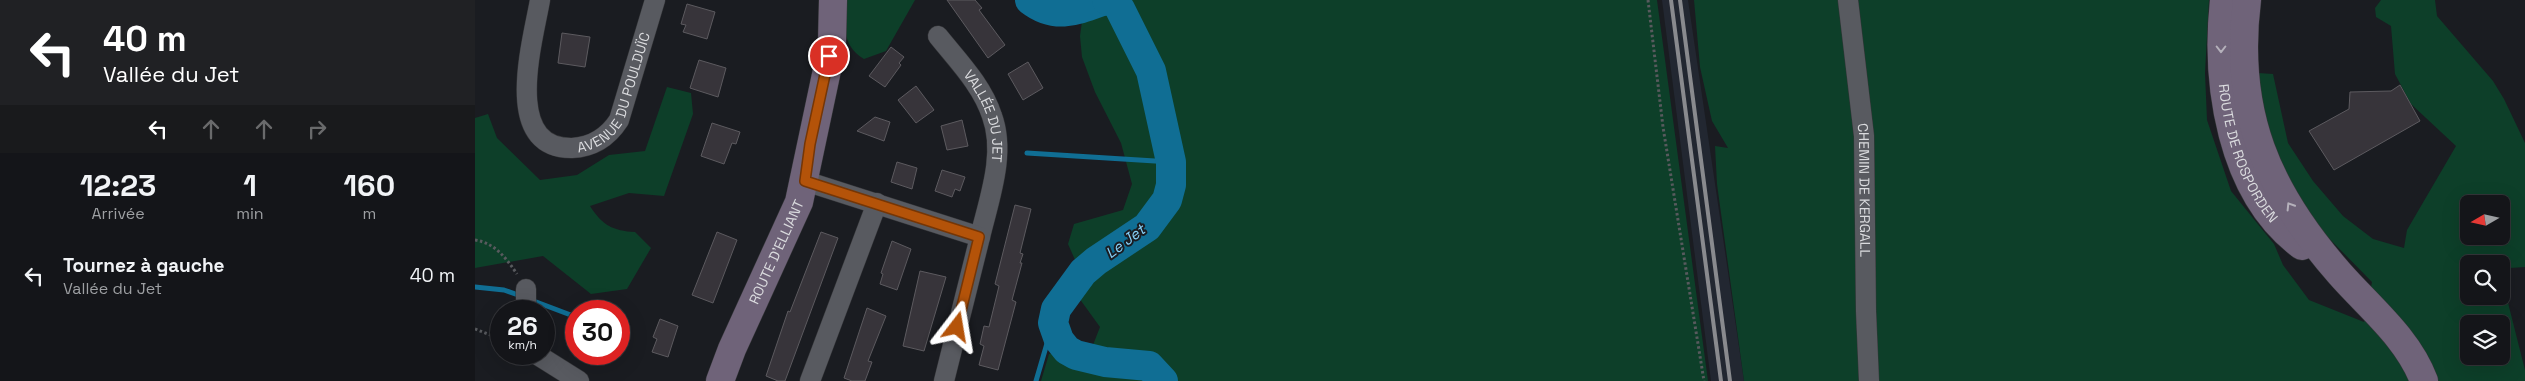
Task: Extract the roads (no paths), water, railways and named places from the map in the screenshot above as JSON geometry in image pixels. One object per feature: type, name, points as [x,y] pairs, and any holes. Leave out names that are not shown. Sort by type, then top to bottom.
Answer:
[{"type":"main road","name":"ROUTE D'ELLIANT","points":[[720,381],[732,349],[792,220],[805,181],[810,144],[832,42],[833,0]]},
{"type":"main road","name":"ROUTE DE ROSPORDEN","points":[[2224,0],[2220,51],[2222,77],[2229,122],[2243,164],[2257,193],[2286,233],[2340,274]]},
{"type":"main road","name":"ROUTE DE ROSPORDEN","points":[[2247,0],[2244,78],[2257,142],[2271,174],[2297,218],[2340,274],[2411,354],[2424,381]]},
{"type":"street","name":"AVENUE DU POULDUÏC","points":[[540,0],[527,78],[526,102],[530,120],[540,136],[565,148],[581,147],[594,143],[609,135],[619,120],[655,0]]},
{"type":"street","name":"CHEMIN DE KERGALL","points":[[1848,0],[1864,136],[1866,311],[1869,381]]},
{"type":"street","name":"VALLÉE DU JET","points":[[938,36],[979,90],[993,117],[995,129],[995,171],[944,381]]},
{"type":"street","points":[[805,181],[877,202],[979,237]]},
{"type":"street","points":[[810,381],[877,202]]},
{"type":"street","points":[[526,289],[526,300]]},
{"type":"street","points":[[554,365],[579,381]]},
{"type":"waterway","name":"Le Jet","points":[[1030,0],[1049,10],[1058,11],[1076,10],[1105,0]]},
{"type":"waterway","name":"Le Jet","points":[[1107,0],[1116,3],[1120,9],[1151,71],[1171,162],[1171,185],[1167,200],[1147,227],[1096,261],[1083,272],[1056,309],[1053,323],[1059,340],[1067,350],[1076,355],[1105,362],[1149,366],[1163,381]]},
{"type":"waterway","points":[[1027,153],[1171,162]]},
{"type":"waterway","points":[[475,287],[504,290],[521,296]]},
{"type":"waterway","points":[[555,309],[565,313]]},
{"type":"waterway","points":[[1036,381],[1053,323]]},
{"type":"railway","points":[[1671,0],[1721,381]]},
{"type":"railway","points":[[1680,0],[1730,381]]}]
